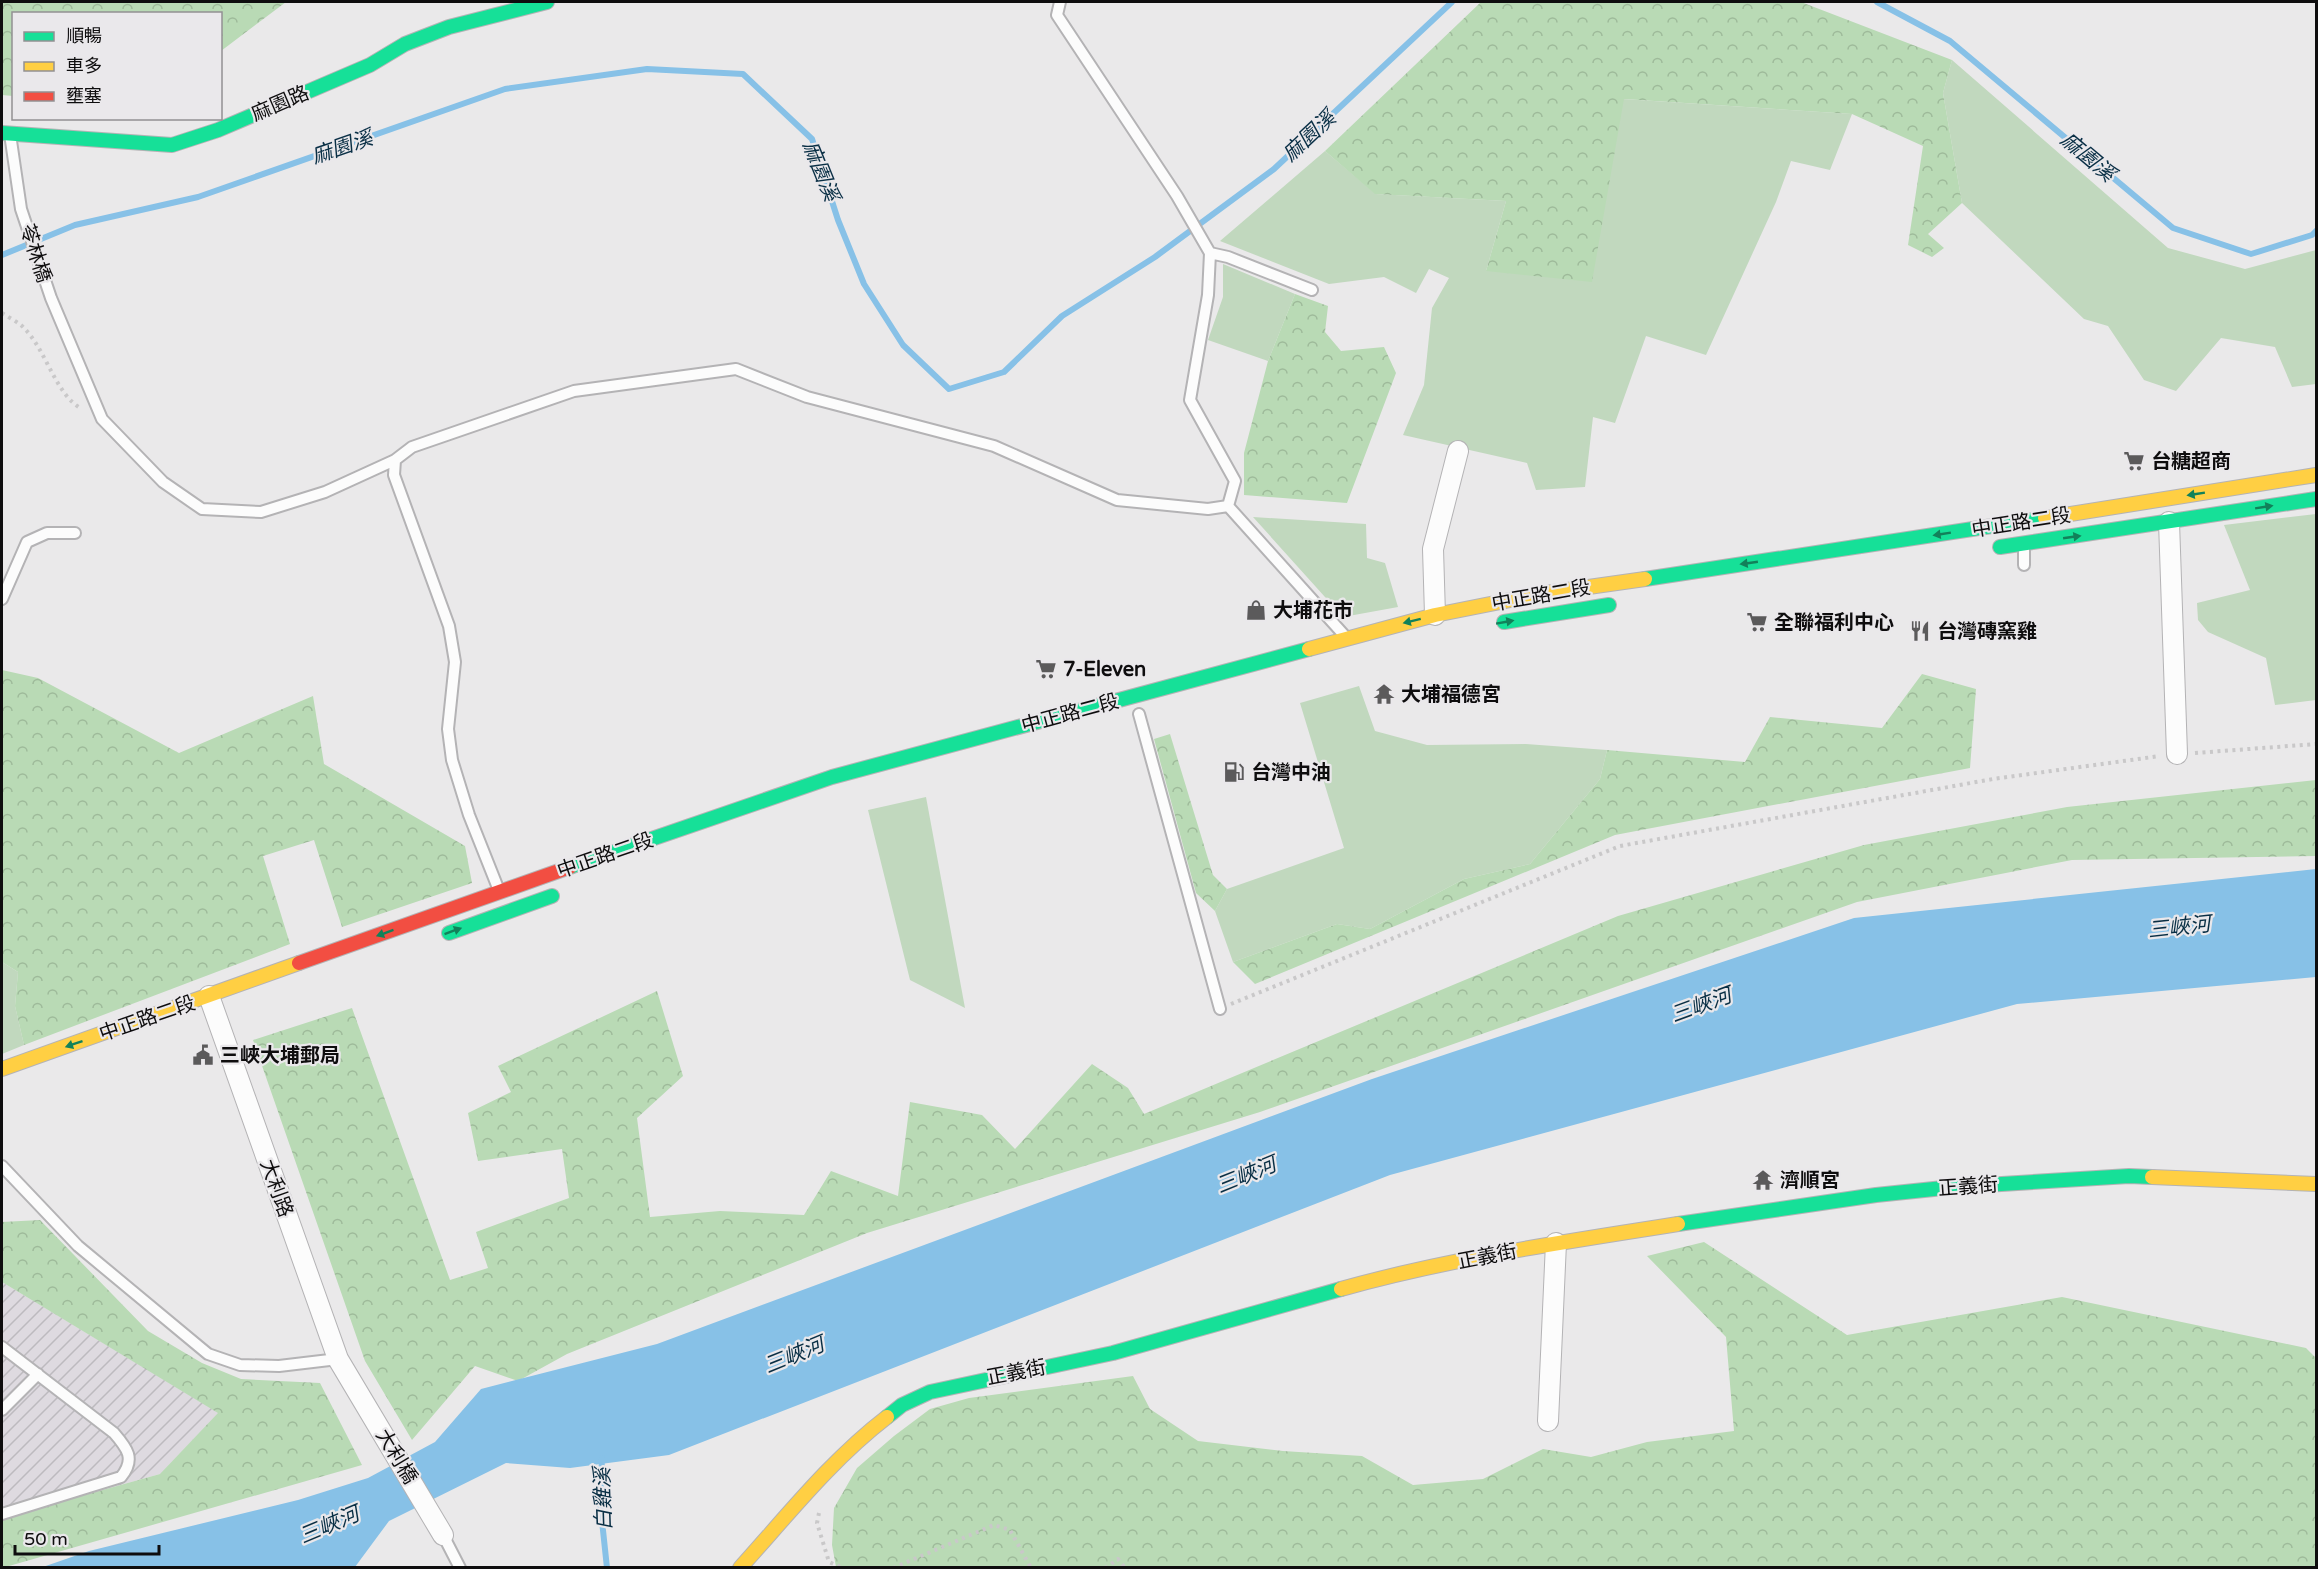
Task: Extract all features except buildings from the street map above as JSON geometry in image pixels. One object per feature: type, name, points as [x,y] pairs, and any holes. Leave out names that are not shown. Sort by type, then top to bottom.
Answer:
[{"type":"main road","name":"麻園路","points":[[6,133],[172,145],[218,130],[360,70],[405,44],[449,27],[547,2]]},
{"type":"main road","name":"中正路二段","points":[[2,1069],[499,891],[832,777],[1435,615],[1545,593],[1851,549],[2316,475]]},
{"type":"main road","name":"中正路二段","points":[[1989,549],[2024,543],[2048,545],[2169,522],[2316,499]]},
{"type":"main road","name":"中正路二段","points":[[1490,624],[1618,604]]},
{"type":"main road","name":"中正路二段","points":[[439,936],[562,892]]},
{"type":"main road","name":"正義街","points":[[740,1568],[824,1474],[880,1422],[902,1405],[930,1392],[1113,1353],[1394,1274],[1556,1243],[1876,1195],[1953,1187],[2129,1176],[2316,1184]]},
{"type":"street","points":[[1435,615],[1433,549],[1458,451]]},
{"type":"street","points":[[2169,522],[2177,754]]},
{"type":"street","name":"大利路","points":[[209,996],[338,1359],[350,1377]]},
{"type":"street","points":[[1548,1421],[1556,1243]]},
{"type":"street","name":"大利橋","points":[[350,1377],[443,1535]]},
{"type":"lane","points":[[1060,2],[1057,15],[1177,196],[1210,253],[1208,295],[1190,400],[1235,481],[1228,506]]},
{"type":"lane","name":"苓林橋","points":[[6,133],[21,209],[51,298],[102,419]]},
{"type":"lane","points":[[1210,253],[1228,257],[1312,290]]},
{"type":"lane","points":[[102,419],[163,482],[202,509],[261,512],[325,492],[395,460],[412,447],[574,391],[736,369],[807,397],[994,446],[1117,500],[1208,509],[1228,506]]},
{"type":"lane","points":[[395,460],[394,475],[437,585],[449,626],[455,662],[448,729],[452,760],[469,815],[499,891]]},
{"type":"lane","points":[[1228,506],[1346,638]]},
{"type":"lane","points":[[2,599],[27,542],[47,533],[75,533]]},
{"type":"lane","points":[[2024,543],[2024,565]]},
{"type":"lane","points":[[1138,714],[1220,1009]]},
{"type":"lane","points":[[2,1166],[78,1246],[208,1354],[240,1365],[279,1366],[338,1359]]},
{"type":"lane","points":[[2,1347],[114,1432],[127,1447],[130,1458],[128,1469],[121,1477],[2,1514]]},
{"type":"lane","points":[[2,1410],[38,1374]]},
{"type":"lane","points":[[443,1535],[460,1568]]},
{"type":"path","points":[[2,313],[21,325],[42,353],[70,403],[102,419]]},
{"type":"path","points":[[1220,1009],[1620,846],[1993,778],[2177,754],[2316,744]]},
{"type":"path","points":[[824,1474],[817,1523],[829,1562],[843,1568]]},
{"type":"path","points":[[893,1568],[994,1526],[1010,1530],[1031,1568]]},
{"type":"path","points":[[1105,1568],[1118,1559],[1125,1568]]},
{"type":"shaded area","points":[[2,1282],[219,1413],[160,1474],[2,1518]]},
{"type":"green space","points":[[2,2],[286,2],[222,50],[222,12],[12,12],[12,96],[2,95]]},
{"type":"green space","points":[[1481,2],[1801,2],[1952,60],[1943,93],[1962,203],[1928,234],[1944,248],[1932,257],[1908,245],[1923,146],[1852,114],[1624,99],[1592,282],[1486,271],[1506,201],[1375,194],[1325,151]]},
{"type":"green space","points":[[1952,60],[2168,248],[2245,269],[2316,250],[2316,384],[2292,387],[2275,347],[2221,338],[2176,391],[2144,380],[2108,326],[2084,319],[1962,203],[1943,93]]},
{"type":"green space","points":[[1623,99],[1852,114],[1830,170],[1791,161],[1776,202],[1706,355],[1646,336],[1615,423],[1593,417],[1585,487],[1536,490],[1527,463],[1403,435],[1424,385],[1432,308],[1449,278],[1429,269],[1416,293],[1384,277],[1329,284],[1220,241],[1325,151],[1376,194],[1506,201],[1486,271]]},
{"type":"green space","points":[[1223,264],[1295,294],[1268,361],[1208,340],[1223,297]]},
{"type":"green space","points":[[1295,294],[1328,306],[1325,332],[1341,351],[1384,347],[1396,373],[1347,503],[1244,495],[1244,453],[1268,361]]},
{"type":"green space","points":[[2316,514],[2316,700],[2275,705],[2266,658],[2208,632],[2198,620],[2197,603],[2250,590],[2224,525]]},
{"type":"green space","points":[[1253,517],[1366,524],[1367,558],[1385,563],[1398,607],[1343,617]]},
{"type":"green space","points":[[2,670],[38,678],[179,753],[313,696],[324,764],[465,846],[472,883],[342,927],[314,840],[263,856],[290,944],[24,1045],[15,1006],[18,972],[2,962]]},
{"type":"green space","points":[[1922,674],[1976,689],[1970,768],[1615,835],[1255,984],[1233,962],[1337,924],[1370,929],[1464,879],[1530,864],[1600,779],[1607,750],[1745,762],[1770,717],[1882,728]]},
{"type":"green space","points":[[1359,686],[1375,731],[1427,745],[1526,744],[1607,750],[1600,779],[1530,864],[1464,879],[1370,929],[1337,924],[1233,962],[1215,911],[1227,889],[1344,848],[1300,703]]},
{"type":"green space","points":[[1170,734],[1213,875],[1227,889],[1215,911],[1196,893],[1154,739]]},
{"type":"green space","points":[[2316,780],[2316,856],[2072,860],[1857,902],[1260,1112],[867,1233],[567,1354],[518,1381],[475,1366],[412,1440],[365,1361],[253,1040],[352,1008],[450,1280],[488,1268],[476,1232],[569,1198],[562,1149],[478,1161],[468,1113],[511,1092],[498,1066],[657,991],[683,1076],[637,1118],[650,1217],[720,1211],[804,1215],[831,1171],[898,1196],[910,1102],[982,1115],[1015,1149],[1092,1064],[1128,1088],[1144,1114],[1618,916],[1864,845],[2067,807]]},
{"type":"green space","points":[[926,797],[965,1008],[910,980],[868,810]]},
{"type":"green space","points":[[2,962],[18,972],[15,1006],[24,1045],[2,1054]]},
{"type":"green space","points":[[40,1220],[148,1331],[202,1363],[241,1379],[320,1383],[362,1465],[2,1568],[2,1518],[160,1474],[218,1413],[2,1282],[2,1222]]},
{"type":"green space","points":[[1704,1242],[1847,1335],[2062,1297],[2306,1348],[2316,1358],[2316,1567],[836,1567],[832,1545],[834,1508],[857,1468],[930,1409],[969,1398],[1133,1376],[1150,1409],[1198,1441],[1283,1451],[1362,1456],[1413,1485],[1483,1479],[1543,1449],[1591,1457],[1647,1442],[1734,1431],[1726,1337],[1647,1256]]},
{"type":"water","name":"三峽河","points":[[2316,869],[2316,977],[2017,1004],[1390,1175],[669,1455],[570,1468],[506,1463],[389,1521],[355,1567],[40,1568],[89,1551],[298,1500],[368,1478],[435,1442],[481,1389],[657,1344],[1372,1079],[1854,918]]},
{"type":"waterway","name":"麻園溪","points":[[2,255],[75,225],[198,197],[505,89],[647,69],[743,74],[812,139],[838,220],[864,284],[903,345],[949,389],[1004,372],[1062,316],[1155,257],[1274,169],[1452,2]]},
{"type":"waterway","name":"麻園溪","points":[[1877,2],[1950,41],[2173,228],[2251,254],[2312,235],[2316,231]]},
{"type":"waterway","name":"白雞溪","points":[[602,1458],[600,1502],[607,1568]]},
{"type":"traffic: fast","points":[[2,133],[172,145],[218,130],[370,65],[405,44],[449,27],[547,2]]},
{"type":"traffic: fast","points":[[2000,547],[2316,499]]},
{"type":"traffic: fast","points":[[1645,579],[2045,518]]},
{"type":"traffic: fast","points":[[1504,622],[1609,605]]},
{"type":"traffic: fast","points":[[570,867],[832,777],[1309,649]]},
{"type":"traffic: fast","points":[[449,933],[552,896]]},
{"type":"traffic: fast","points":[[1678,1224],[1876,1195],[1953,1187],[2129,1176],[2152,1177]]},
{"type":"traffic: fast","points":[[887,1417],[902,1405],[930,1392],[1113,1353],[1341,1289]]},
{"type":"traffic: slow","points":[[2045,518],[2316,475]]},
{"type":"traffic: slow","points":[[1309,649],[1435,615],[1546,593],[1645,579]]},
{"type":"traffic: slow","points":[[2,1069],[299,963]]},
{"type":"traffic: slow","points":[[2152,1177],[2316,1184]]},
{"type":"traffic: slow","points":[[1341,1289],[1424,1268],[1551,1244],[1678,1224]]},
{"type":"traffic: slow","points":[[740,1568],[828,1470],[887,1417]]},
{"type":"traffic: jam","points":[[299,963],[570,867]]},
{"type":"place","name":"台糖超商","points":[[2134,461]]},
{"type":"place","name":"大埔花市","points":[[1256,610]]},
{"type":"place","name":"全聯福利中心","points":[[1757,622]]},
{"type":"place","name":"台灣磚窯雞","points":[[1920,631]]},
{"type":"place","name":"7-Eleven","points":[[1046,669]]},
{"type":"place","name":"大埔福德宮","points":[[1384,694]]},
{"type":"place","name":"台灣中油","points":[[1234,772]]},
{"type":"place","name":"三峽大埔郵局","points":[[203,1055]]},
{"type":"place","name":"濟順宮","points":[[1763,1180]]}]
